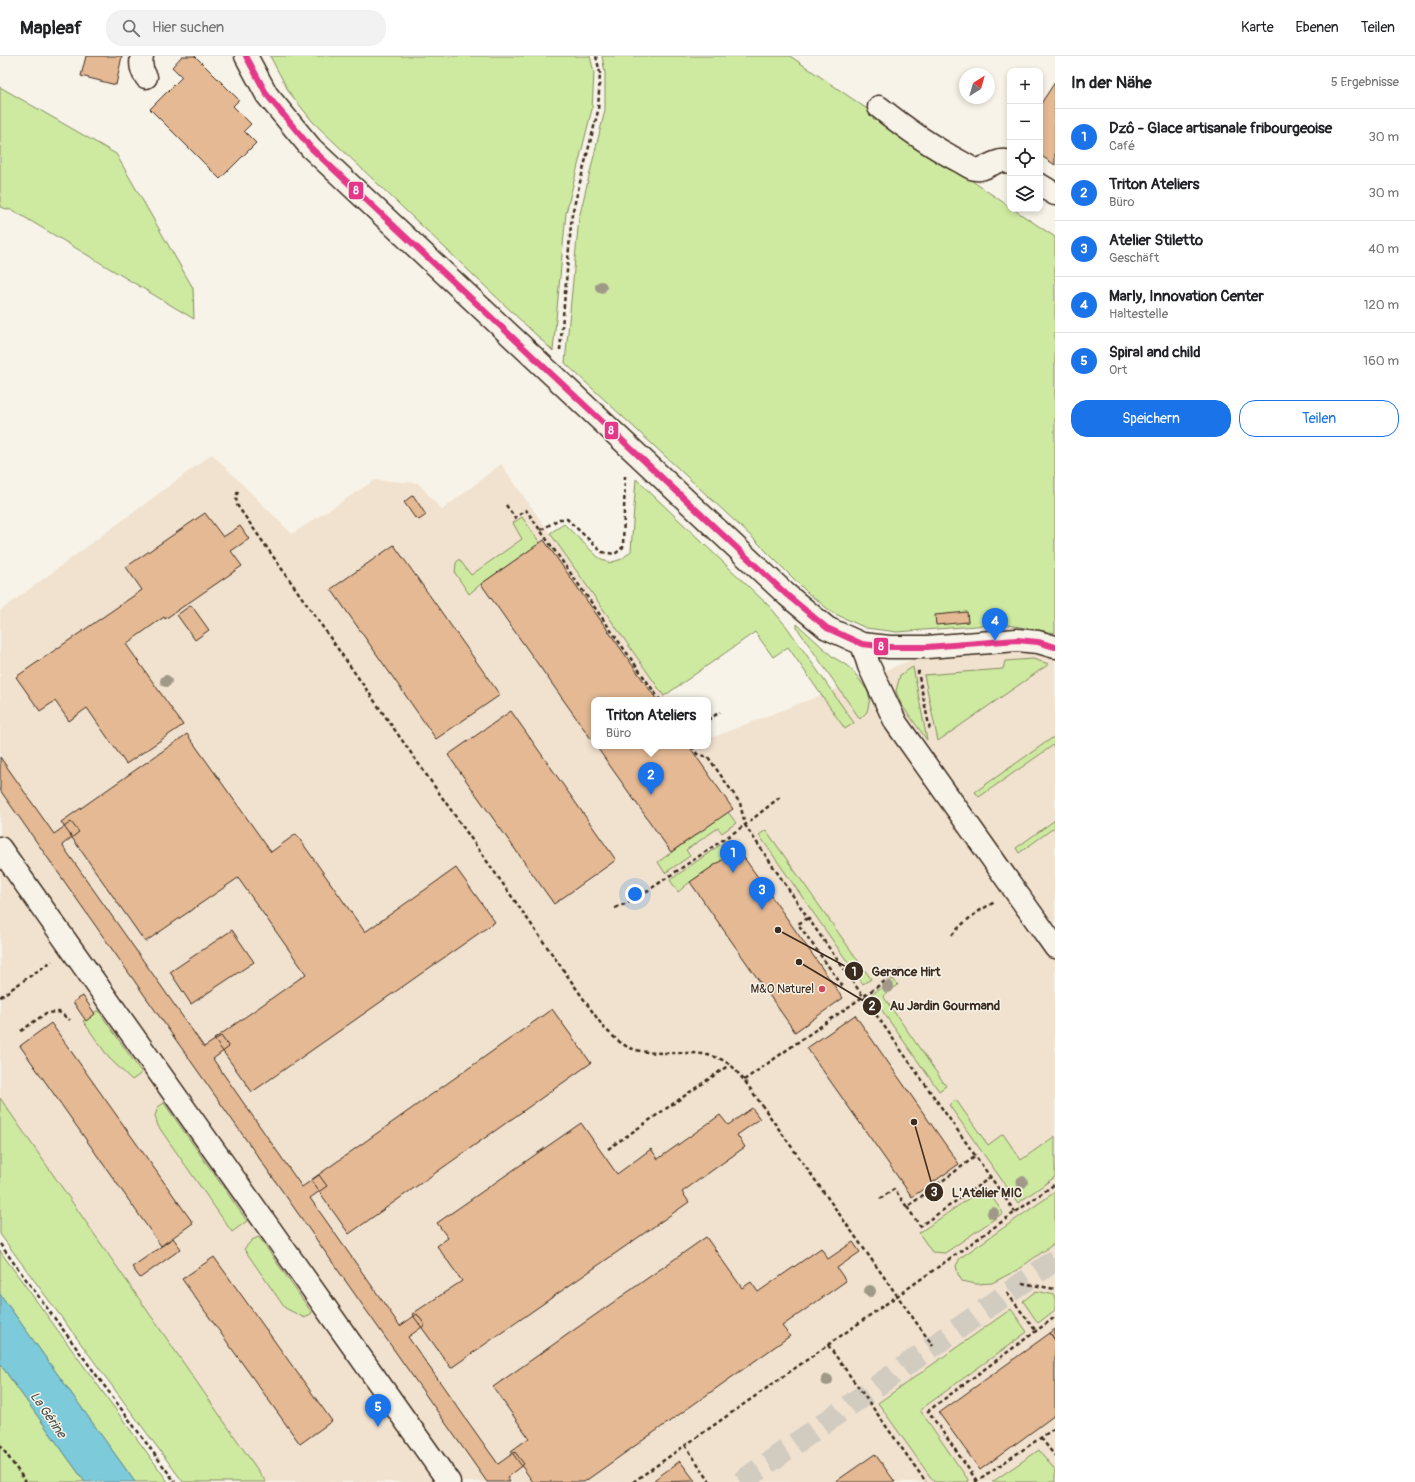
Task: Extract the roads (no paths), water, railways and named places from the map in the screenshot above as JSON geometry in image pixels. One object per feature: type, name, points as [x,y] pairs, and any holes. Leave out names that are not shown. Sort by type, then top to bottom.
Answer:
[{"type":"street","points":[[246,56],[267,95],[310,148],[787,595],[827,628],[862,644],[889,647],[927,647],[1018,640],[1038,642],[1055,647]]},
{"type":"street","points":[[879,107],[899,123],[946,154],[975,169],[989,166],[999,161],[1007,161]]},
{"type":"street","points":[[1043,187],[1055,194]]},
{"type":"street","points":[[862,644],[869,666],[896,723],[1055,947]]},
{"type":"street","points":[[0,848],[449,1482]]},
{"type":"water","name":"La Gérine","points":[[0,1294],[135,1482],[85,1482],[0,1364]]},
{"type":"tunnel","points":[[741,1482],[1055,1260]]},
{"type":"place","name":"Marly, Innovation Center","points":[[995,641]]},
{"type":"place","name":"Triton Ateliers","points":[[651,795]]},
{"type":"place","name":"Dzô - Glace artisanale fribourgeoise","points":[[733,873]]},
{"type":"place","name":"Atelier Stiletto","points":[[762,910]]},
{"type":"place","name":"Gerance Hirt","points":[[778,930]]},
{"type":"place","name":"Au Jardin Gourmand","points":[[799,962]]},
{"type":"place","name":"M&O Naturel","points":[[822,989]]},
{"type":"place","name":"L'Atelier MIC","points":[[914,1122]]},
{"type":"place","name":"Spiral and child","points":[[378,1427]]}]
